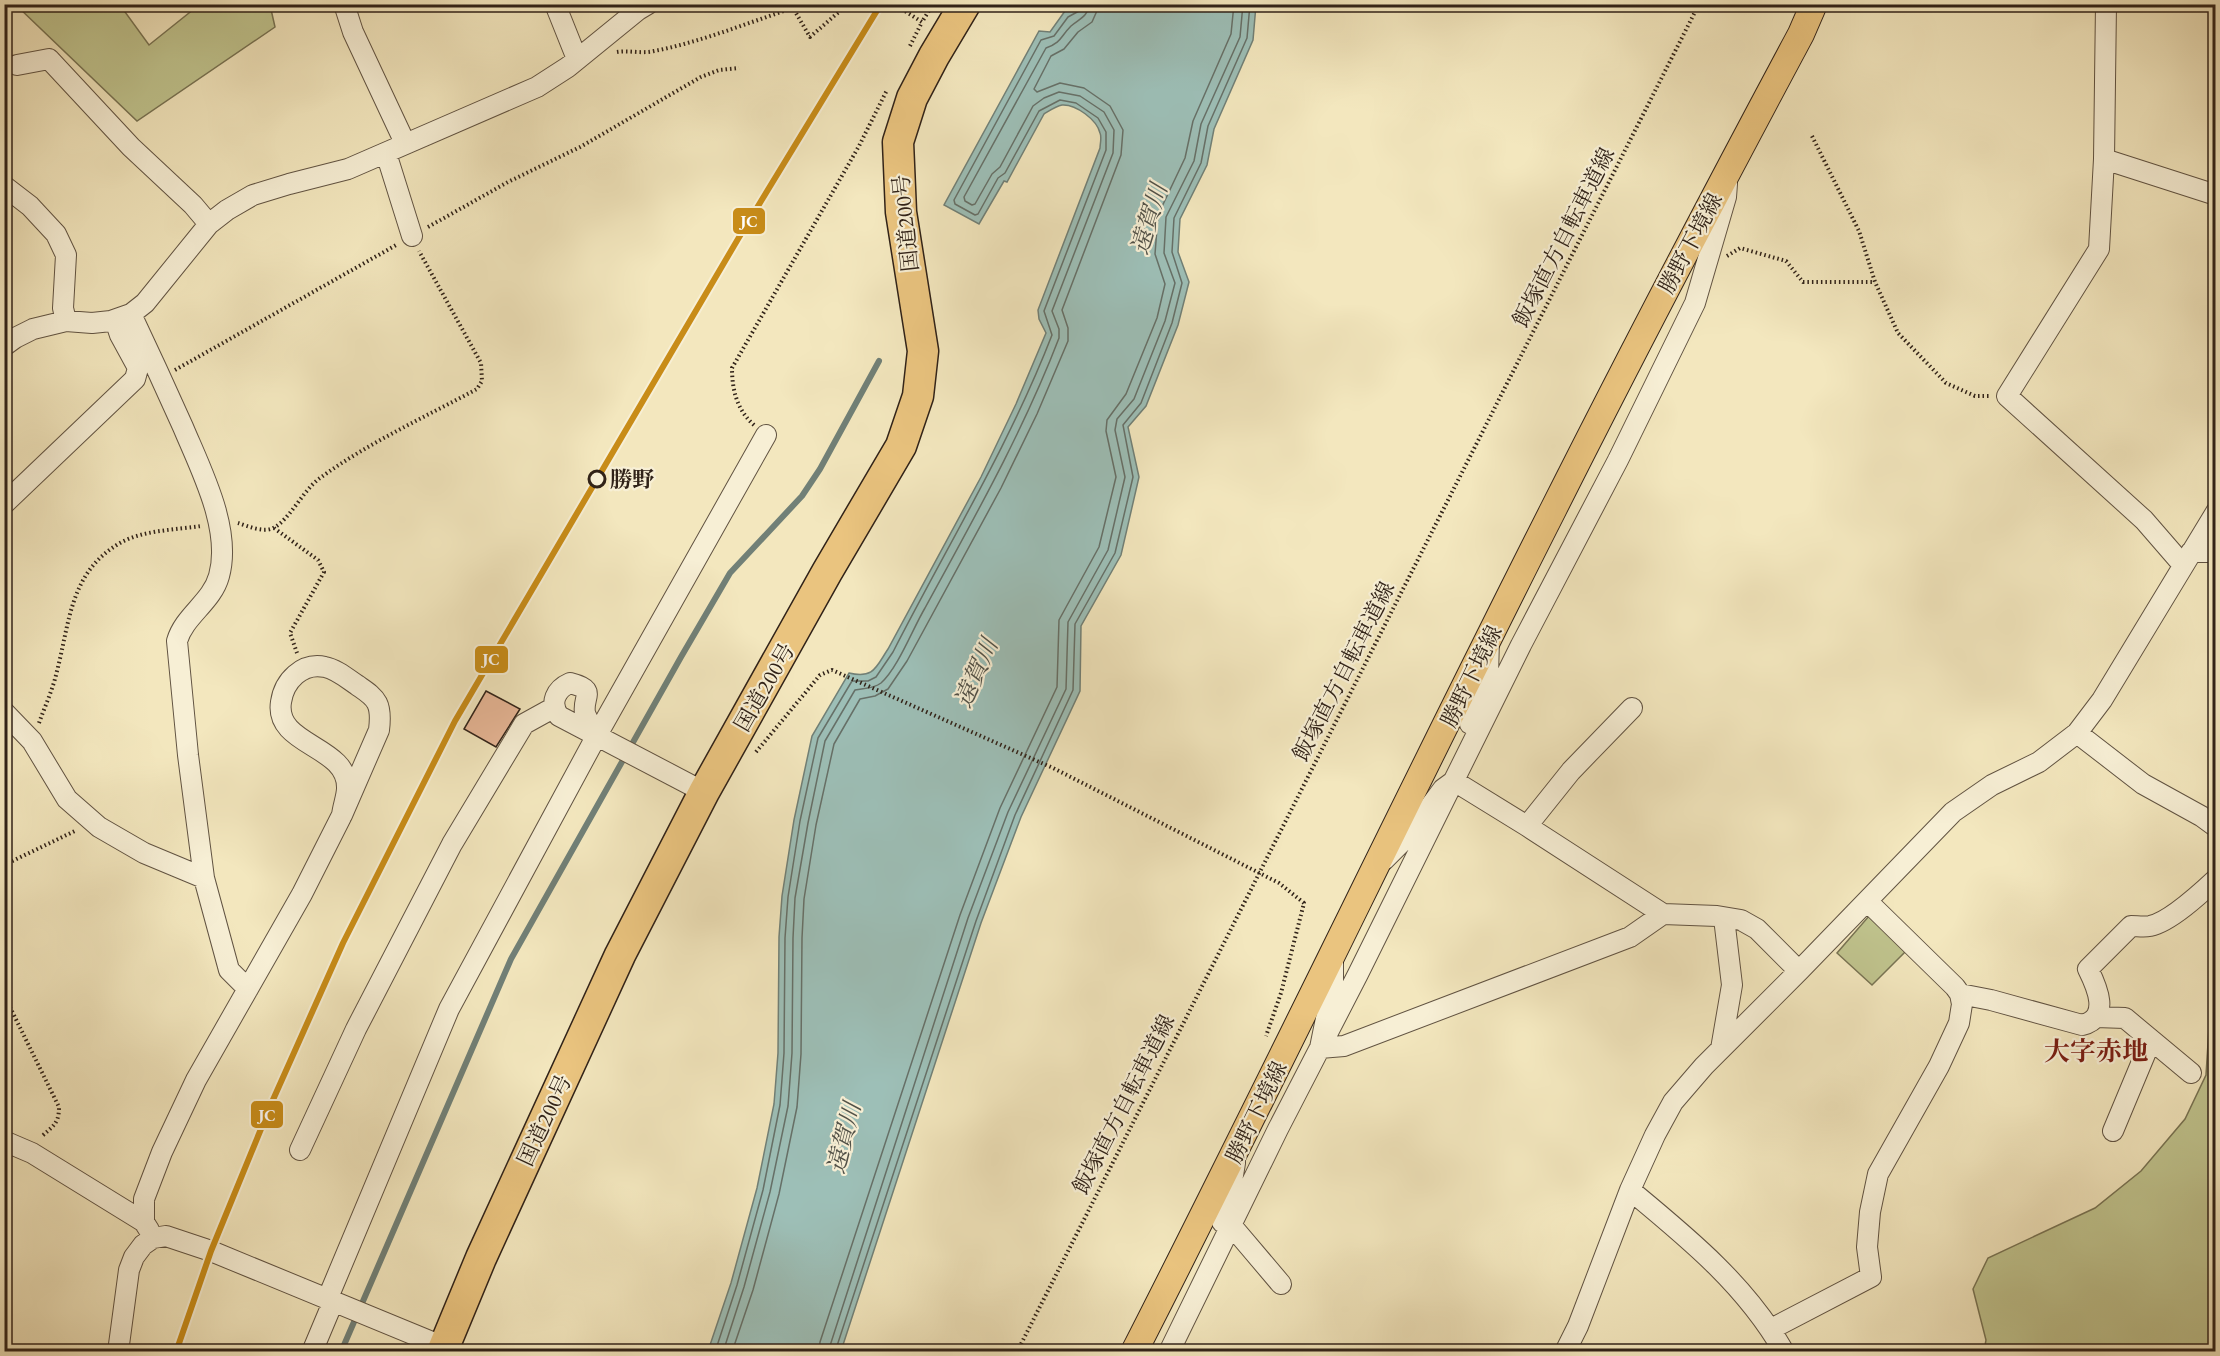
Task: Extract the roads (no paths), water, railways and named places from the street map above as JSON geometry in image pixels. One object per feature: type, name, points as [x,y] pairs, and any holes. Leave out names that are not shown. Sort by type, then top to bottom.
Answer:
[{"type":"highway","name":"国道200号","points":[[443,1349],[481,1258],[620,955],[704,792],[900,446],[918,396],[923,351],[901,212],[898,142],[912,98],[965,4]]},
{"type":"main road","name":"勝野下境線","points":[[1134,1352],[1236,1152],[1553,508],[1801,34],[1814,4]]},
{"type":"street","points":[[344,4],[353,32],[405,143]]},
{"type":"street","points":[[555,4],[578,59]]},
{"type":"street","points":[[4,346],[33,329],[66,321],[92,323],[123,317],[145,303],[210,224],[227,210],[253,195],[289,183],[348,169],[537,87],[578,59],[648,4]]},
{"type":"street","points":[[2106,4],[2104,159],[2099,249],[2007,396],[2187,558]]},
{"type":"street","points":[[17,65],[49,59],[131,147],[210,224]]},
{"type":"street","points":[[386,153],[412,236]]},
{"type":"street","points":[[2104,159],[2216,195]]},
{"type":"street","points":[[1169,1352],[1521,645],[1628,439],[1695,303],[1726,197],[1728,172]]},
{"type":"street","points":[[4,186],[30,206],[56,234],[66,255],[63,309],[66,321]]},
{"type":"street","points":[[4,504],[135,379],[138,368],[120,335],[123,317]]},
{"type":"street","points":[[123,317],[161,377],[203,475],[219,523],[223,559],[214,590],[180,631],[177,641],[204,878],[229,970],[248,989]]},
{"type":"street","points":[[312,1352],[330,1301],[449,1009],[597,735],[766,435]]},
{"type":"street","points":[[1565,1352],[1578,1326],[1630,1190],[1673,1102],[1721,1049],[1953,812],[1992,786],[2039,762],[2076,733],[2102,700],[2216,512]]},
{"type":"street","points":[[2187,558],[2216,552]]},
{"type":"street","points":[[1375,868],[1408,836],[1443,789],[1459,773],[1463,743],[1488,676],[1489,639]]},
{"type":"street","points":[[118,1352],[129,1270],[149,1230],[144,1199],[162,1152],[196,1080],[302,894],[342,815],[379,730],[378,704],[371,694],[325,667],[307,667],[295,674],[284,686],[280,705],[284,721],[291,732],[332,759],[342,770],[347,786],[342,815]]},
{"type":"street","points":[[597,735],[585,713],[588,698],[586,692],[581,686],[570,683],[561,688],[554,700],[553,708],[559,716],[704,792]]},
{"type":"street","points":[[300,1150],[356,1029],[452,844],[524,724],[553,708]]},
{"type":"street","points":[[1527,826],[1570,771],[1632,708]]},
{"type":"street","points":[[4,712],[32,741],[67,799],[93,822],[144,853],[204,878]]},
{"type":"street","points":[[2076,733],[2143,784],[2201,816],[2216,827]]},
{"type":"street","points":[[1459,773],[1527,826],[1663,914],[1741,920],[1756,928],[1799,971]]},
{"type":"street","points":[[1960,994],[1991,1000],[2082,1025],[2090,1024],[2096,1017],[2100,997],[2088,969],[2131,926],[2152,926],[2167,918],[2216,879]]},
{"type":"street","points":[[1771,1329],[1871,1277],[1867,1247],[1870,1212],[1878,1174],[1939,1066],[1959,1023],[1962,1004],[1960,994],[1955,987],[1867,901]]},
{"type":"street","points":[[1320,1048],[1344,1046],[1630,937],[1663,914]]},
{"type":"street","points":[[1721,1049],[1732,985],[1724,918]]},
{"type":"street","points":[[1320,1048],[1333,984],[1333,954]]},
{"type":"street","points":[[2096,1017],[2125,1018],[2191,1073]]},
{"type":"street","points":[[2113,1131],[2151,1040]]},
{"type":"street","points":[[4,1141],[25,1150],[149,1230],[211,1251],[443,1349]]},
{"type":"street","points":[[1210,1268],[1217,1236],[1229,1200],[1236,1152]]},
{"type":"street","points":[[1630,1190],[1697,1246],[1736,1285],[1771,1329],[1784,1352]]},
{"type":"street","points":[[1231,1225],[1281,1284]]},
{"type":"water","name":"遠賀川","points":[[1078,4],[1256,5],[1253,40],[1214,129],[1207,165],[1180,219],[1178,252],[1189,282],[1178,325],[1146,406],[1128,427],[1139,477],[1121,555],[1081,626],[1080,691],[1021,817],[981,923],[841,1351],[708,1351],[731,1283],[757,1188],[774,1104],[778,1053],[779,937],[782,896],[794,820],[812,736],[849,673],[869,673],[877,666],[888,649],[981,477],[1016,404],[1046,333],[1039,319],[1038,310],[1100,148],[1101,136],[1098,128],[1090,118],[1073,107],[1062,105],[1055,107],[1044,114],[1007,182],[1004,181],[979,224],[944,205],[1039,31],[1050,32],[1065,11],[1071,10]]},
{"type":"waterway","points":[[341,1352],[511,959],[730,573],[802,496],[820,469],[879,361]]},
{"type":"place","name":"勝野","points":[[597,479]]},
{"type":"district","name":"大字赤地","points":[[2096,1051]]}]
